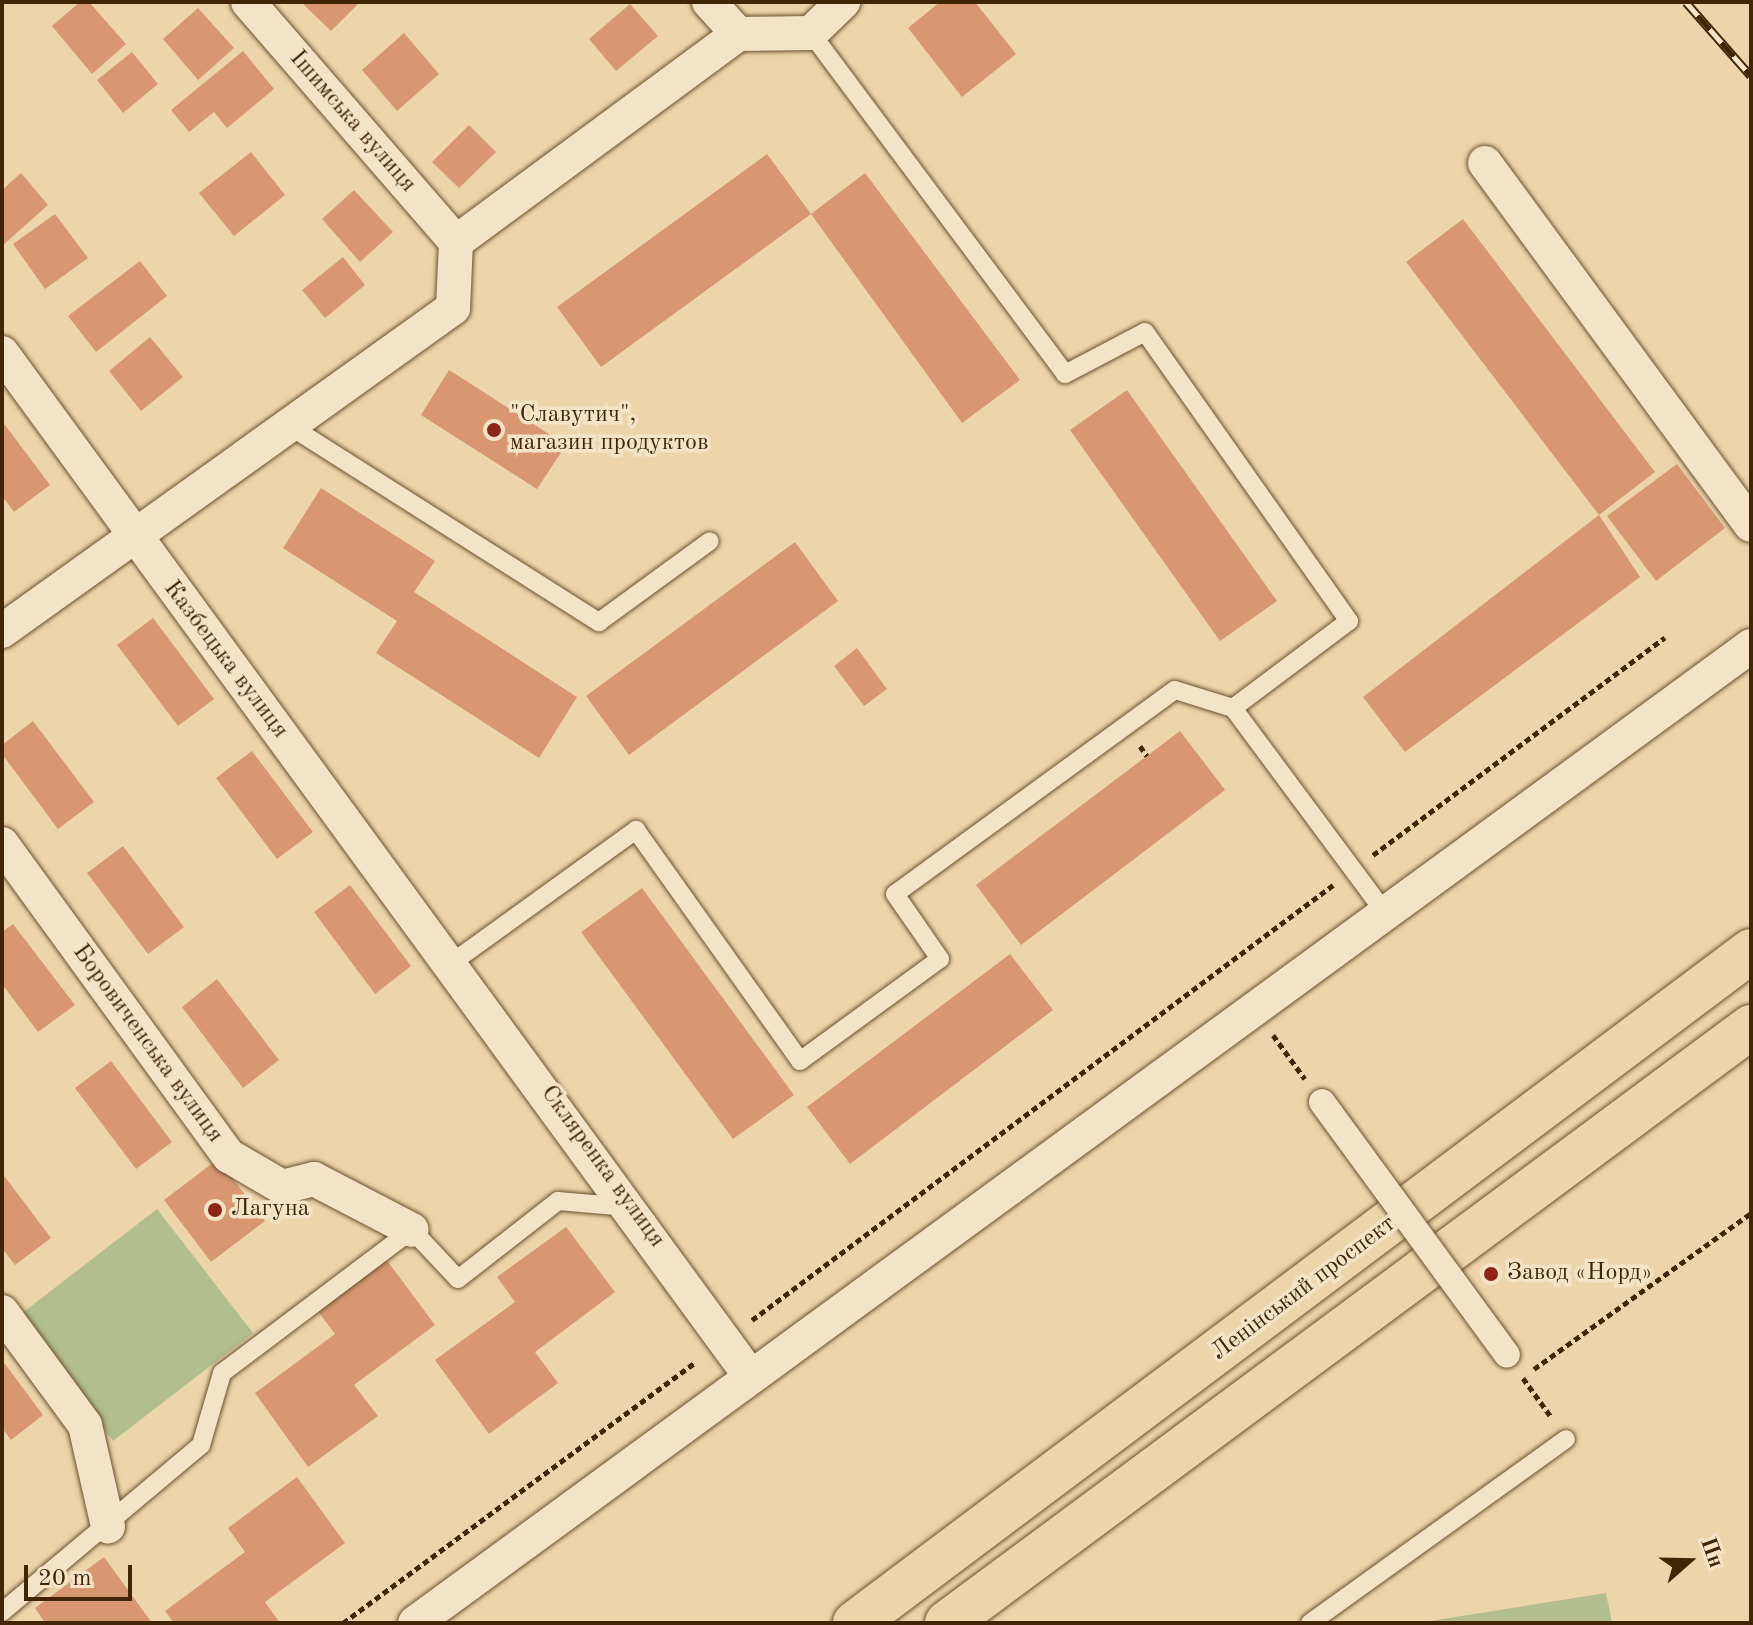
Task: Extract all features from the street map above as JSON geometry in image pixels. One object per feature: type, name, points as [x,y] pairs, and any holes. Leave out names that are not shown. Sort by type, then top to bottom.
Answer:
[{"type":"main road","name":"Ленінський проспект","points":[[855,1623],[1751,951]]},
{"type":"main road","points":[[947,1623],[1751,1027]]},
{"type":"street","name":"Ішимська вулиця","points":[[248,2],[456,242]]},
{"type":"street","points":[[709,2],[738,34]]},
{"type":"street","points":[[2,631],[285,423],[453,308],[456,242],[738,34],[811,33],[843,2]]},
{"type":"street","points":[[1485,163],[1751,525]]},
{"type":"street","name":"Казбецька вулиця","points":[[2,353],[131,535],[453,962]]},
{"type":"street","points":[[415,1623],[748,1373],[1386,914],[1751,646]]},
{"type":"street","name":"Боровиченська вулиця","points":[[2,844],[229,1156],[282,1187],[314,1179],[412,1230]]},
{"type":"street","name":"Скляренка вулиця","points":[[453,962],[748,1373]]},
{"type":"street","points":[[1322,1102],[1507,1355]]},
{"type":"street","points":[[2,1312],[85,1425],[108,1526]]},
{"type":"lane","points":[[811,33],[1065,374],[1145,332],[1349,621],[1233,708]]},
{"type":"lane","points":[[285,423],[599,622],[710,541]]},
{"type":"lane","points":[[453,962],[636,830],[800,1061],[940,959],[895,894],[1175,690],[1233,708],[1386,914]]},
{"type":"lane","points":[[2,1612],[201,1445],[222,1373],[412,1230],[458,1279],[558,1201],[630,1207]]},
{"type":"lane","points":[[1310,1623],[1566,1439]]},
{"type":"path","points":[[343,1623],[1665,637]]},
{"type":"path","points":[[1254,1009],[1322,1102]]},
{"type":"path","points":[[1523,1377],[1751,1213]]},
{"type":"path","points":[[1507,1355],[1566,1439]]},
{"type":"green space","points":[[157,1209],[253,1333],[113,1441],[17,1317]]},
{"type":"green space","points":[[1606,1593],[1612,1623],[1418,1623]]},
{"type":"building","points":[[80,2],[89,2],[126,44],[92,74],[52,26]]},
{"type":"building","points":[[301,2],[360,2],[331,31]]},
{"type":"building","points":[[940,2],[975,2],[1016,54],[962,97],[908,28]]},
{"type":"building","points":[[630,4],[658,36],[616,71],[589,39]]},
{"type":"building","points":[[198,8],[234,48],[198,80],[163,39]]},
{"type":"building","points":[[404,33],[439,74],[397,111],[362,70]]},
{"type":"building","points":[[243,51],[274,89],[227,128],[214,112],[189,132],[171,110]]},
{"type":"building","points":[[132,52],[158,84],[123,113],[97,80]]},
{"type":"building","points":[[469,125],[496,152],[459,188],[432,162]]},
{"type":"building","points":[[251,152],[285,195],[234,236],[199,193]]},
{"type":"building","points":[[767,154],[811,214],[601,367],[557,307]]},
{"type":"building","points":[[21,173],[48,205],[2,246],[2,190]]},
{"type":"building","points":[[865,173],[1020,380],[962,423],[811,214]]},
{"type":"building","points":[[354,190],[393,232],[360,262],[322,219]]},
{"type":"building","points":[[55,214],[88,258],[45,289],[13,244]]},
{"type":"building","points":[[1463,219],[1655,472],[1599,515],[1406,262]]},
{"type":"building","points":[[343,257],[365,285],[325,318],[302,290]]},
{"type":"building","points":[[140,261],[167,296],[96,352],[68,316]]},
{"type":"building","points":[[150,337],[183,377],[141,411],[109,371]]},
{"type":"building","name":"\"Славутич\", магазин продуктов","points":[[449,370],[566,445],[537,489],[421,415]]},
{"type":"building","points":[[1127,390],[1277,601],[1220,641],[1070,430]]},
{"type":"building","points":[[2,421],[50,485],[14,512],[2,496]]},
{"type":"building","points":[[1677,464],[1725,528],[1656,581],[1607,516]]},
{"type":"building","points":[[321,488],[435,561],[414,592],[577,697],[539,758],[376,653],[397,621],[283,548]]},
{"type":"building","points":[[1599,515],[1640,577],[1405,752],[1363,697]]},
{"type":"building","points":[[795,542],[838,601],[629,755],[586,696]]},
{"type":"building","points":[[153,618],[214,699],[178,726],[117,645]]},
{"type":"building","points":[[857,648],[887,689],[864,706],[834,666]]},
{"type":"building","points":[[33,721],[94,802],[58,829],[2,754],[2,745]]},
{"type":"building","points":[[1180,731],[1225,790],[1021,945],[976,885]]},
{"type":"building","points":[[252,751],[313,832],[277,859],[216,778]]},
{"type":"building","points":[[123,846],[184,927],[148,954],[87,873]]},
{"type":"building","points":[[350,885],[411,966],[375,994],[314,912]]},
{"type":"building","points":[[642,888],[794,1095],[733,1139],[581,932]]},
{"type":"building","points":[[13,924],[75,1005],[38,1032],[2,984],[2,932]]},
{"type":"building","points":[[1010,954],[1053,1010],[850,1164],[807,1107]]},
{"type":"building","points":[[217,979],[279,1060],[243,1088],[182,1007]]},
{"type":"building","points":[[111,1061],[172,1142],[136,1169],[75,1088]]},
{"type":"building","name":"Лагуна","points":[[218,1159],[265,1221],[211,1262],[164,1200]]},
{"type":"building","points":[[2,1173],[51,1238],[15,1265],[2,1248]]},
{"type":"building","points":[[566,1227],[615,1292],[535,1352],[558,1383],[489,1434],[435,1360],[515,1302],[497,1277]]},
{"type":"building","points":[[386,1259],[435,1325],[354,1385],[378,1416],[308,1467],[255,1393],[335,1334],[317,1310]]},
{"type":"building","points":[[2,1360],[43,1415],[11,1440],[2,1428]]},
{"type":"building","points":[[297,1477],[345,1543],[265,1602],[280,1623],[174,1623],[165,1611],[245,1552],[228,1528]]},
{"type":"building","points":[[104,1557],[152,1623],[45,1623],[35,1608]]},
{"type":"railway","points":[[1686,2],[1751,76]]},
{"type":"place","name":"\"Славутич\", магазин продуктов","points":[[494,430]]},
{"type":"place","name":"Лагуна","points":[[215,1210]]},
{"type":"place","name":"Завод «Норд»","points":[[1491,1274]]}]
